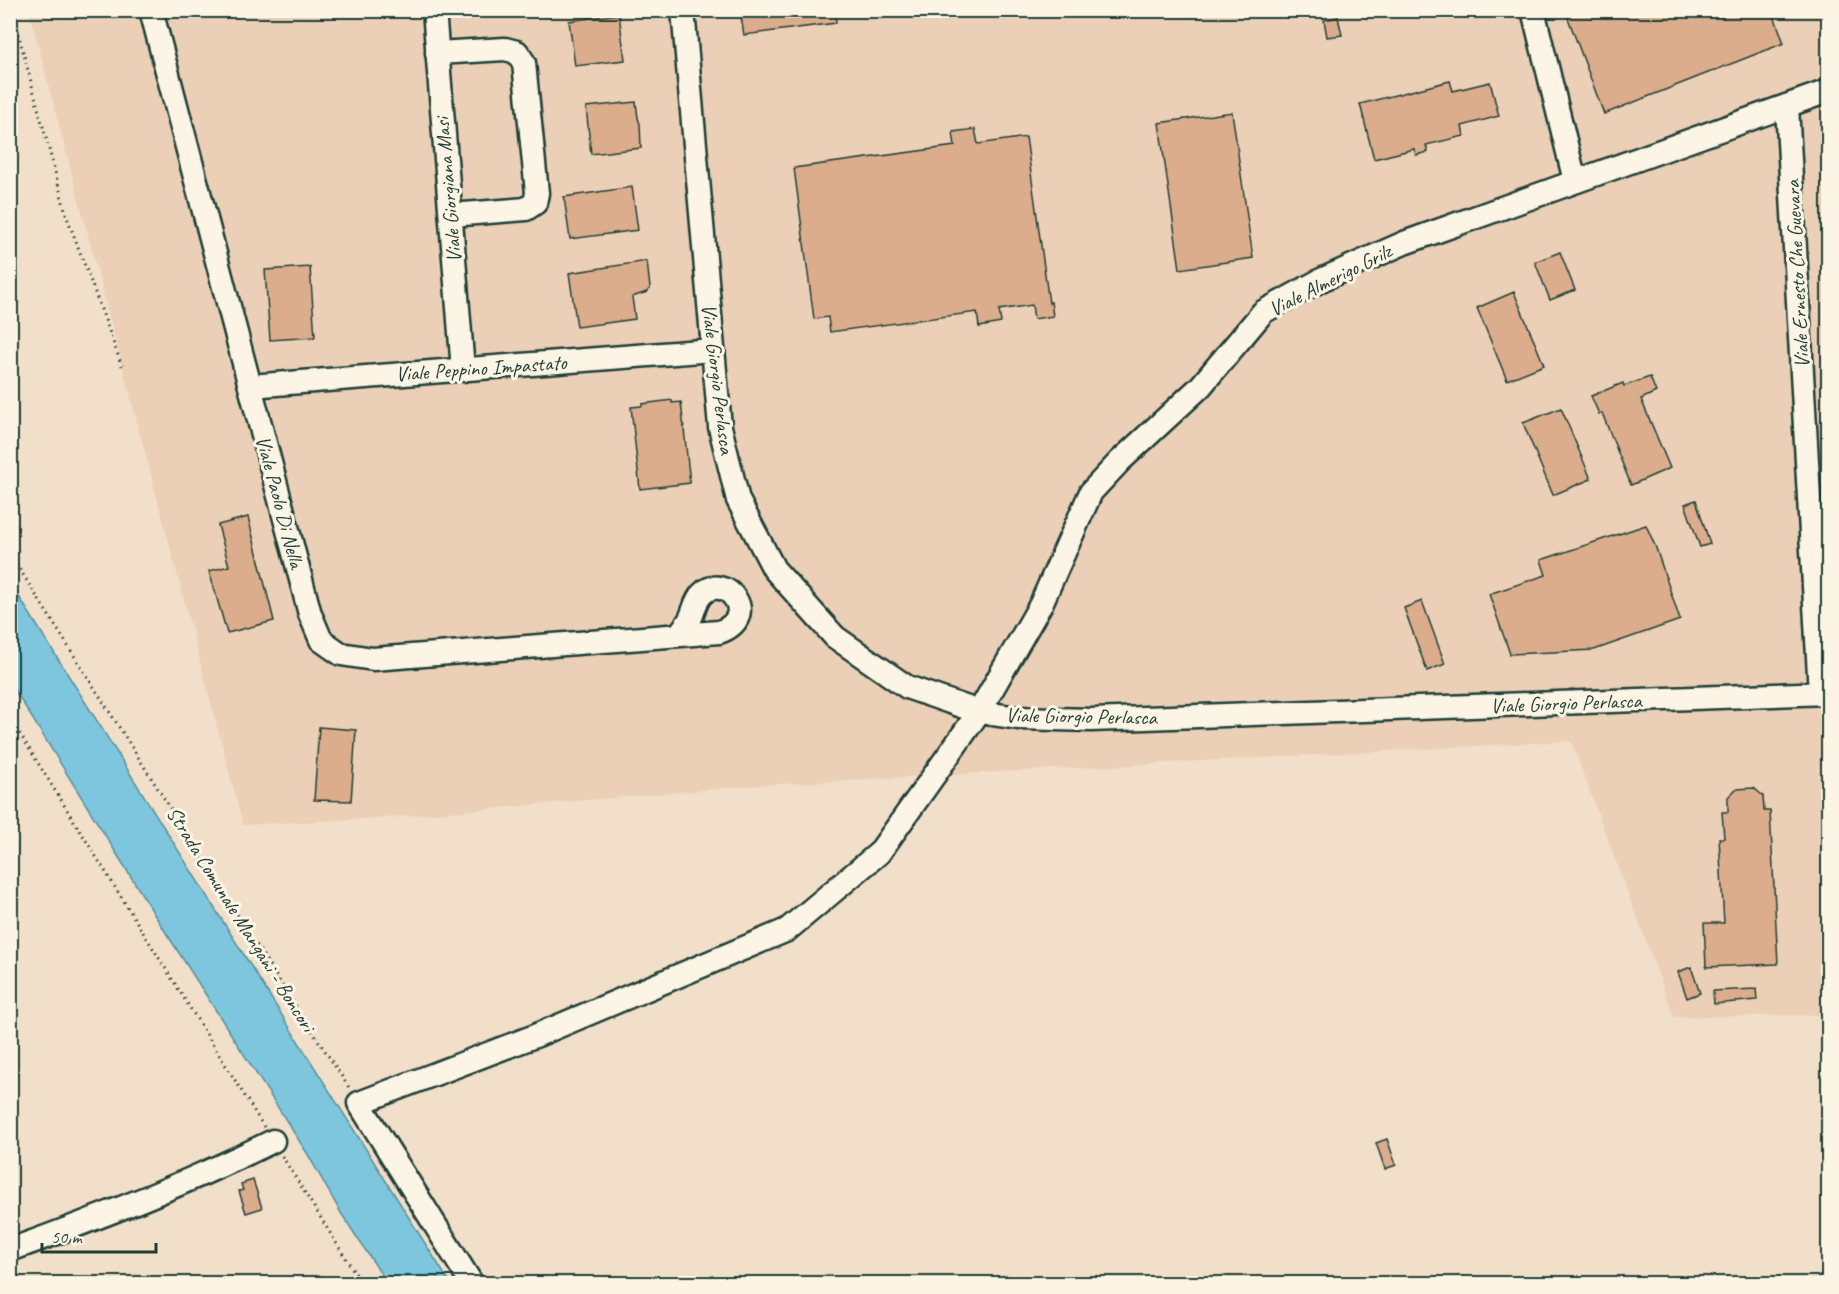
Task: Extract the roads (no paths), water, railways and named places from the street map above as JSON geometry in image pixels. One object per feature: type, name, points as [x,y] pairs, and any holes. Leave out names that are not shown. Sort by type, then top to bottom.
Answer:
[{"type":"street","name":"Viale Paolo Di Nella","points":[[151,10],[310,614],[321,640],[341,654],[373,659],[679,634]]},
{"type":"street","name":"Viale Giorgiana Masi","points":[[434,10],[463,370]]},
{"type":"street","name":"Viale Giorgio Perlasca","points":[[683,10],[720,427],[738,500],[774,569],[835,637],[907,687],[979,712],[1018,718],[1091,720],[1824,693]]},
{"type":"street","points":[[1533,10],[1575,181]]},
{"type":"street","points":[[437,53],[506,49],[517,52],[524,63],[537,193],[535,203],[526,209],[451,215]]},
{"type":"street","name":"Viale Almerigo Grilz","points":[[472,1284],[359,1103],[535,1036],[787,930],[879,853],[979,712],[1041,604],[1091,492],[1120,461],[1200,387],[1263,312],[1321,280],[1404,243],[1828,91]]},
{"type":"street","name":"Viale Ernesto Che Guevara","points":[[1787,106],[1824,693]]},
{"type":"street","name":"Viale Peppino Impastato","points":[[250,386],[713,350]]},
{"type":"street","points":[[10,1250],[58,1233],[232,1162],[273,1141]]},
{"type":"water","points":[[11,584],[450,1283],[387,1283],[341,1213],[307,1153],[11,684]]}]
